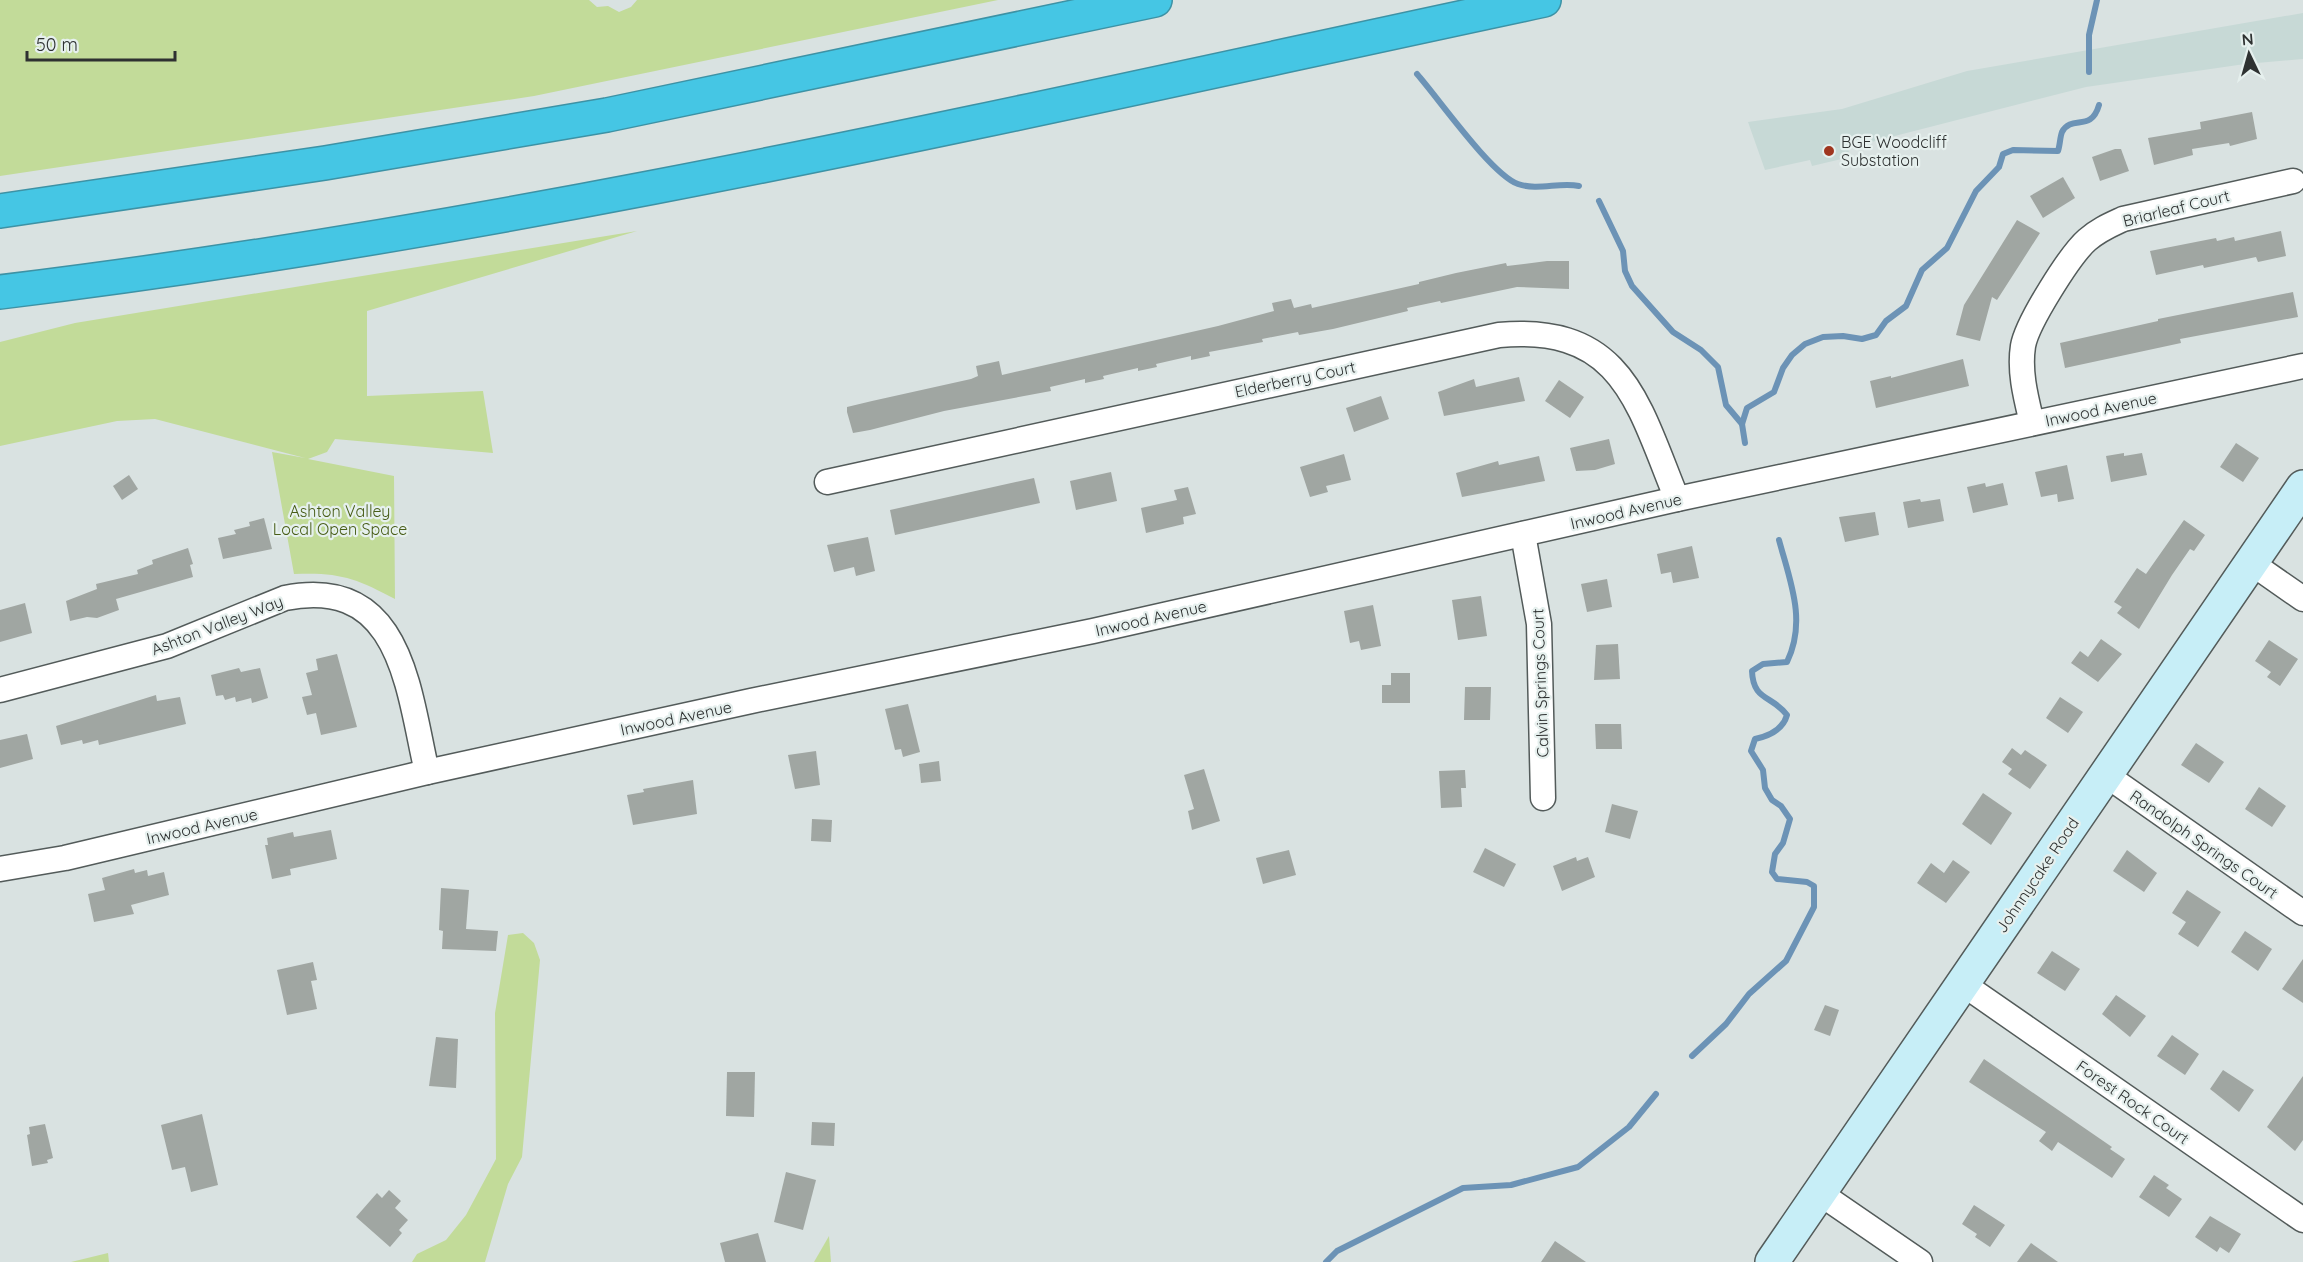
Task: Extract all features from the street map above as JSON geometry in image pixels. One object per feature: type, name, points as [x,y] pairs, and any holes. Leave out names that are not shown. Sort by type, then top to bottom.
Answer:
[{"type":"highway","points":[[0,211],[314,165],[607,115],[1155,0]]},
{"type":"highway","points":[[0,292],[225,261],[578,202],[783,163],[1544,0]]},
{"type":"street","name":"Briarleaf Court","points":[[2032,423],[2024,389],[2023,345],[2039,311],[2086,241],[2102,228],[2132,217],[2292,181]]},
{"type":"street","name":"Elderberry Court","points":[[827,482],[1487,337],[1526,333],[1570,339],[1612,368],[1629,387],[1677,499]]},
{"type":"street","name":"Inwood Avenue","points":[[0,869],[65,858],[427,772],[751,701],[1093,631],[1677,499],[2303,366]]},
{"type":"street","name":"Johnnycake Road","points":[[1772,1262],[2303,487]]},
{"type":"street","name":"Calvin Springs Court","points":[[1523,534],[1539,624],[1543,798]]},
{"type":"street","points":[[2250,562],[2303,598]]},
{"type":"street","name":"Ashton Valley Way","points":[[0,690],[167,646],[285,598],[324,595],[345,600],[364,610],[381,625],[394,644],[402,666],[427,772]]},
{"type":"street","name":"Randolph Springs Court","points":[[2106,775],[2303,913]]},
{"type":"street","name":"Forest Rock Court","points":[[1962,984],[2303,1220]]},
{"type":"street","points":[[1818,1192],[1920,1262]]},
{"type":"shaded area","points":[[2303,13],[2303,59],[2245,64],[2086,87],[1848,148],[1850,157],[1812,166],[1810,160],[1765,170],[1748,122],[1842,109],[1967,71]]},
{"type":"green space","points":[[0,0],[589,0],[597,7],[608,6],[619,12],[631,7],[637,0],[998,0],[534,96],[0,176]]},
{"type":"green space","name":"Ashton Valley Local Open Space","points":[[637,231],[367,311],[367,396],[483,391],[493,453],[335,439],[327,452],[308,459],[394,476],[395,599],[358,581],[335,575],[294,574],[272,452],[305,458],[155,419],[117,421],[0,446],[0,342],[75,323]]},
{"type":"green space","points":[[523,933],[534,943],[540,960],[522,1157],[508,1184],[485,1262],[412,1262],[417,1254],[446,1240],[466,1215],[496,1159],[495,1013],[508,935]]},
{"type":"green space","points":[[829,1236],[831,1262],[814,1262]]},
{"type":"green space","points":[[108,1253],[109,1262],[71,1262]]},
{"type":"building","points":[[2252,112],[2257,139],[2230,146],[2229,143],[2192,149],[2193,155],[2154,165],[2148,138],[2201,129],[2200,122]]},
{"type":"building","points":[[2121,149],[2129,171],[2100,181],[2092,157]]},
{"type":"building","points":[[2063,177],[2075,198],[2043,218],[2030,196]]},
{"type":"building","points":[[2017,220],[2040,233],[1997,300],[1992,297],[1980,341],[1956,335],[1964,305]]},
{"type":"building","points":[[2281,231],[2286,256],[2258,262],[2256,257],[2156,275],[2150,251],[2216,238],[2217,241],[2234,237],[2235,241]]},
{"type":"building","points":[[1569,261],[1569,289],[1517,287],[1441,303],[1440,301],[1333,329],[1299,335],[1298,332],[1262,339],[1263,342],[1209,352],[1210,356],[1191,360],[1191,356],[1156,364],[1157,367],[1138,371],[1138,368],[1103,376],[1104,379],[1085,383],[1085,379],[1050,387],[1051,391],[944,411],[853,433],[847,412],[847,407],[971,379],[978,376],[976,366],[999,361],[1002,375],[1218,326],[1274,311],[1272,303],[1291,299],[1294,308],[1311,304],[1312,308],[1506,263],[1507,266]]},
{"type":"building","points":[[2293,292],[2298,317],[2180,339],[2181,343],[2065,368],[2060,343],[2158,321],[2158,319]]},
{"type":"building","points":[[1963,359],[1969,386],[1876,408],[1870,381],[1891,376],[1891,378]]},
{"type":"building","points":[[1519,377],[1525,401],[1444,416],[1438,392],[1474,379],[1476,387]]},
{"type":"building","points":[[1559,380],[1584,397],[1570,418],[1545,401]]},
{"type":"building","points":[[1381,396],[1389,419],[1354,432],[1346,408]]},
{"type":"building","points":[[1609,439],[1615,464],[1595,470],[1576,471],[1570,448]]},
{"type":"building","points":[[2236,443],[2259,458],[2243,482],[2220,467]]},
{"type":"building","points":[[2124,453],[2124,456],[2142,453],[2147,475],[2111,482],[2106,456]]},
{"type":"building","points":[[1344,454],[1351,480],[1326,486],[1328,492],[1310,497],[1300,467]]},
{"type":"building","points":[[1539,456],[1545,481],[1462,497],[1456,473],[1498,461],[1499,465]]},
{"type":"building","points":[[2067,465],[2074,499],[2058,502],[2057,494],[2041,497],[2035,472]]},
{"type":"building","points":[[1111,472],[1117,501],[1076,510],[1070,481]]},
{"type":"building","points":[[129,475],[138,489],[122,500],[113,486]]},
{"type":"building","points":[[1034,478],[1040,503],[895,535],[890,510]]},
{"type":"building","points":[[1985,483],[1986,487],[2003,483],[2008,505],[1973,513],[1967,487]]},
{"type":"building","points":[[1188,487],[1196,514],[1183,517],[1184,524],[1146,533],[1141,508],[1177,500],[1174,490]]},
{"type":"building","points":[[1920,499],[1921,502],[1940,499],[1944,521],[1908,528],[1903,502]]},
{"type":"building","points":[[1875,512],[1879,535],[1845,542],[1839,517]]},
{"type":"building","points":[[264,518],[272,549],[223,559],[218,538],[236,534],[234,530],[250,526],[249,522]]},
{"type":"building","points":[[2184,520],[2205,535],[2194,551],[2190,549],[2139,629],[2117,613],[2122,607],[2114,602],[2137,568],[2146,574]]},
{"type":"building","points":[[868,537],[875,571],[856,576],[854,567],[834,572],[827,545]]},
{"type":"building","points":[[1692,546],[1699,578],[1673,583],[1671,572],[1661,574],[1657,554]]},
{"type":"building","points":[[188,548],[193,564],[190,565],[193,577],[116,599],[119,610],[97,618],[87,617],[70,621],[66,601],[97,589],[96,584],[138,574],[137,570],[153,564],[152,560]]},
{"type":"building","points":[[1607,579],[1612,607],[1587,612],[1581,584]]},
{"type":"building","points":[[1481,596],[1487,636],[1458,640],[1452,600]]},
{"type":"building","points":[[25,603],[32,633],[0,642],[0,610]]},
{"type":"building","points":[[1373,605],[1381,646],[1361,650],[1359,641],[1350,643],[1344,611]]},
{"type":"building","points":[[2101,639],[2122,654],[2098,682],[2071,663],[2080,651],[2088,657]]},
{"type":"building","points":[[2269,640],[2298,659],[2280,686],[2267,677],[2271,672],[2255,661]]},
{"type":"building","points":[[1618,644],[1620,679],[1594,680],[1596,645]]},
{"type":"building","points":[[337,654],[357,727],[321,735],[316,713],[307,715],[302,697],[312,695],[306,673],[318,670],[316,659]]},
{"type":"building","points":[[239,668],[241,672],[260,668],[268,698],[252,703],[251,698],[236,702],[235,697],[225,700],[223,695],[216,696],[211,675]]},
{"type":"building","points":[[1391,673],[1410,673],[1410,703],[1382,703],[1382,685],[1391,685]]},
{"type":"building","points":[[1465,687],[1491,687],[1490,720],[1464,720]]},
{"type":"building","points":[[156,695],[157,701],[180,697],[186,724],[99,745],[98,740],[83,744],[82,740],[61,745],[56,726]]},
{"type":"building","points":[[2060,697],[2083,712],[2068,733],[2046,718]]},
{"type":"building","points":[[908,704],[920,752],[903,757],[901,749],[895,750],[885,709]]},
{"type":"building","points":[[1595,724],[1621,724],[1622,749],[1596,749]]},
{"type":"building","points":[[27,734],[33,759],[0,768],[0,740]]},
{"type":"building","points":[[2196,743],[2224,762],[2209,783],[2181,765]]},
{"type":"building","points":[[2012,748],[2021,755],[2025,750],[2047,765],[2030,789],[2008,774],[2012,769],[2002,762]]},
{"type":"building","points":[[816,751],[820,785],[795,789],[788,755]]},
{"type":"building","points":[[939,761],[941,781],[921,783],[919,764]]},
{"type":"building","points":[[1204,769],[1220,821],[1192,830],[1188,811],[1194,809],[1184,775]]},
{"type":"building","points":[[1465,770],[1466,788],[1461,788],[1462,807],[1441,808],[1439,771]]},
{"type":"building","points":[[693,780],[697,814],[633,825],[627,795],[644,792],[643,789]]},
{"type":"building","points":[[2259,787],[2286,806],[2272,827],[2245,809]]},
{"type":"building","points":[[1983,793],[2012,813],[1991,845],[1962,824]]},
{"type":"building","points":[[1612,804],[1638,811],[1630,839],[1605,832]]},
{"type":"building","points":[[812,819],[832,820],[831,842],[811,841]]},
{"type":"building","points":[[331,830],[337,859],[290,869],[291,875],[272,879],[265,845],[268,845],[267,838],[293,832],[294,837]]},
{"type":"building","points":[[1485,848],[1516,864],[1504,887],[1473,872]]},
{"type":"building","points":[[1289,850],[1296,875],[1263,884],[1256,858]]},
{"type":"building","points":[[2127,850],[2157,873],[2144,892],[2113,871]]},
{"type":"building","points":[[1576,857],[1577,861],[1588,857],[1595,877],[1562,891],[1553,866]]},
{"type":"building","points":[[1953,860],[1970,872],[1946,903],[1917,883],[1931,863],[1944,873]]},
{"type":"building","points":[[134,869],[135,873],[147,870],[148,876],[164,872],[169,895],[131,905],[134,914],[94,922],[88,894],[105,890],[102,878]]},
{"type":"building","points":[[441,888],[469,890],[466,929],[498,931],[496,951],[442,949],[443,931],[439,930]]},
{"type":"building","points":[[2187,890],[2221,912],[2198,947],[2178,934],[2186,922],[2172,913]]},
{"type":"building","points":[[2245,931],[2272,949],[2258,971],[2231,952]]},
{"type":"building","points":[[2052,951],[2080,969],[2065,991],[2037,973]]},
{"type":"building","points":[[2303,959],[2303,1003],[2282,989]]},
{"type":"building","points":[[313,962],[317,980],[311,981],[317,1009],[287,1015],[277,970]]},
{"type":"building","points":[[2116,995],[2146,1016],[2130,1037],[2102,1014]]},
{"type":"building","points":[[1825,1005],[1839,1010],[1830,1036],[1814,1030]]},
{"type":"building","points":[[2172,1035],[2199,1054],[2185,1075],[2157,1056]]},
{"type":"building","points":[[436,1037],[458,1039],[456,1088],[429,1086]]},
{"type":"building","points":[[1984,1059],[2112,1147],[2110,1149],[2125,1159],[2112,1178],[2058,1142],[2052,1151],[2039,1141],[2046,1132],[1969,1082]]},
{"type":"building","points":[[2223,1070],[2254,1090],[2239,1112],[2210,1089]]},
{"type":"building","points":[[727,1072],[755,1072],[754,1117],[726,1116]]},
{"type":"building","points":[[2303,1076],[2303,1140],[2295,1151],[2267,1127]]},
{"type":"building","points":[[202,1114],[218,1185],[191,1192],[185,1167],[172,1170],[161,1125]]},
{"type":"building","points":[[812,1122],[835,1123],[834,1146],[811,1145]]},
{"type":"building","points":[[45,1124],[53,1158],[47,1160],[48,1163],[32,1166],[27,1135],[30,1134],[29,1127]]},
{"type":"building","points":[[786,1172],[816,1180],[803,1230],[774,1222]]},
{"type":"building","points":[[2154,1175],[2169,1185],[2166,1188],[2182,1199],[2169,1217],[2139,1197]]},
{"type":"building","points":[[389,1190],[401,1201],[395,1208],[408,1220],[399,1230],[402,1233],[390,1247],[356,1217],[377,1193],[382,1198]]},
{"type":"building","points":[[1974,1205],[2005,1225],[1990,1247],[1962,1224]]},
{"type":"building","points":[[2210,1216],[2241,1234],[2229,1253],[2220,1247],[2217,1252],[2195,1237]]},
{"type":"building","points":[[758,1233],[766,1262],[725,1262],[720,1243]]},
{"type":"building","points":[[1555,1241],[1586,1262],[1541,1262]]},
{"type":"building","points":[[2031,1243],[2058,1262],[2017,1262]]},
{"type":"waterway","points":[[2089,72],[2089,35],[2097,0]]},
{"type":"waterway","points":[[1417,74],[1466,135],[1507,177],[1526,186],[1579,186]]},
{"type":"waterway","points":[[1745,443],[1742,424],[1747,408],[1774,392],[1783,368],[1792,355],[1805,344],[1823,337],[1843,336],[1862,339],[1876,335],[1886,321],[1906,306],[1922,270],[1947,248],[1976,191],[1999,167],[2003,154],[2013,150],[2058,151],[2062,132],[2066,127],[2091,118],[2099,105]]},
{"type":"waterway","points":[[1599,201],[1623,251],[1625,271],[1632,286],[1673,332],[1701,350],[1718,367],[1726,405],[1742,424]]},
{"type":"waterway","points":[[1692,1056],[1726,1024],[1749,994],[1786,961],[1814,907],[1814,886],[1807,882],[1777,879],[1772,872],[1775,854],[1783,843],[1790,819],[1781,806],[1772,800],[1765,788],[1763,770],[1751,751],[1755,739],[1775,732],[1787,715],[1756,688],[1752,671],[1763,664],[1787,662],[1793,647],[1796,631],[1795,601],[1779,540]]},
{"type":"waterway","points":[[1326,1262],[1337,1251],[1463,1188],[1511,1185],[1578,1167],[1629,1127],[1656,1094]]},
{"type":"place","name":"BGE Woodcliff Substation","points":[[1829,151]]}]
